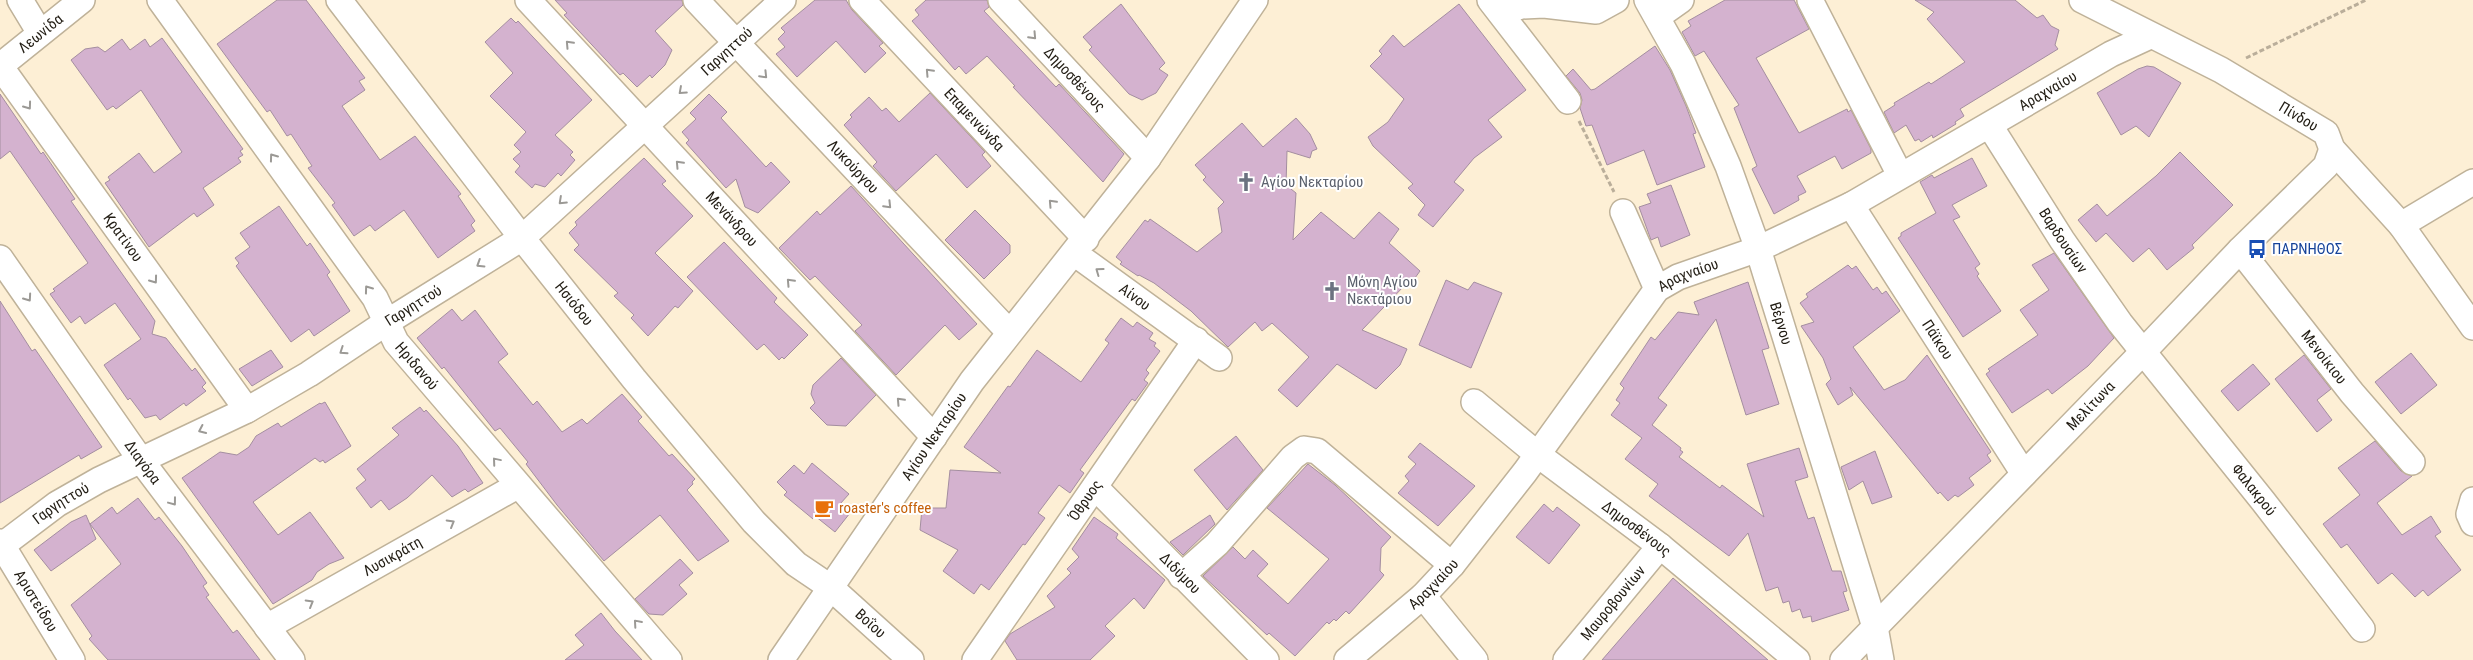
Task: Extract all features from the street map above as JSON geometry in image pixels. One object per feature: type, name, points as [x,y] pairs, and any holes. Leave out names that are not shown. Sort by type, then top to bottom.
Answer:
[{"type":"street","points":[[20,0],[40,33]]},
{"type":"street","name":"Λεωνίδα","points":[[0,66],[82,0]]},
{"type":"street","name":"Ηριδανού","points":[[160,0],[375,298],[396,342],[517,486],[669,660]]},
{"type":"street","name":"Ησιόδου","points":[[339,0],[522,238],[634,379],[754,522],[796,564],[830,587]]},
{"type":"street","name":"Μενάνδρου","points":[[528,0],[934,437]]},
{"type":"street","name":"Λυκούργου","points":[[696,0],[735,44],[1009,332]]},
{"type":"street","name":"Γαργηττού","points":[[1,545],[57,504],[140,459],[247,410],[309,374],[387,322],[522,238],[783,0]]},
{"type":"street","name":"Επαμεινώνδα","points":[[862,0],[1080,246]]},
{"type":"street","name":"Δημοσθένους","points":[[1000,0],[1148,158]]},
{"type":"street","name":"Αγίου Νεκταρίου","points":[[781,660],[934,437],[1009,332],[1080,246],[1148,158],[1255,0]]},
{"type":"street","points":[[1495,6],[1544,5],[1596,11],[1616,0]]},
{"type":"street","points":[[1652,8],[1681,0]]},
{"type":"street","points":[[1810,0],[1900,175]]},
{"type":"street","name":"Πίνδου","points":[[2082,0],[2150,36],[2221,70],[2326,133],[2332,149],[2402,225],[2473,327]]},
{"type":"street","points":[[1495,6],[1568,101]]},
{"type":"street","name":"Βέρνου","points":[[1652,8],[1683,64],[1706,116],[1758,249],[1875,626],[1881,660]]},
{"type":"street","name":"Αραχναίου","points":[[1347,660],[1423,596],[1452,565],[1537,454],[1657,289],[1678,277],[1758,249],[1851,205],[2111,54],[2150,36]]},
{"type":"street","name":"Κρατίνου","points":[[0,66],[247,410]]},
{"type":"street","name":"Βαρδουσίων","points":[[1990,126],[2062,240],[2142,354]]},
{"type":"street","name":"Μελίτωνα","points":[[1843,660],[2142,354],[2240,250],[2326,166],[2331,157],[2332,149]]},
{"type":"street","points":[[2402,225],[2473,182]]},
{"type":"street","name":"Πάϊκου","points":[[1851,205],[2024,474]]},
{"type":"street","points":[[1623,212],[1657,289]]},
{"type":"street","name":"Αίνου","points":[[1080,246],[1219,358]]},
{"type":"street","name":"Μενοίκιου","points":[[2240,250],[2352,393],[2412,462]]},
{"type":"street","name":"Διαγόρα","points":[[0,258],[140,459],[292,660]]},
{"type":"street","name":"Όθρυος","points":[[975,660],[1196,340]]},
{"type":"street","name":"Φαλακρού","points":[[2142,354],[2263,501],[2362,629]]},
{"type":"street","name":"Δημοσθένους","points":[[1474,402],[1537,454],[1660,546],[1797,660]]},
{"type":"street","points":[[1181,576],[1217,544],[1293,457],[1304,449],[1317,451],[1452,565]]},
{"type":"street","name":"Λυσικράτη","points":[[267,627],[517,486]]},
{"type":"street","name":"Διδύμου","points":[[1095,486],[1181,576],[1266,660]]},
{"type":"street","points":[[2473,500],[2469,514],[2473,523]]},
{"type":"street","name":"Αριστείδου","points":[[1,545],[72,660]]},
{"type":"street","name":"Μαυροβουνίων","points":[[1566,660],[1660,546]]},
{"type":"street","name":"Βοΐου","points":[[830,587],[911,660]]},
{"type":"street","points":[[1423,596],[1475,660]]},
{"type":"path","points":[[2221,70],[2366,0]]},
{"type":"path","points":[[1568,101],[1623,212]]},
{"type":"building","points":[[277,0],[306,0],[365,78],[359,81],[365,90],[342,106],[380,160],[415,136],[461,194],[458,196],[475,221],[471,225],[475,231],[438,258],[404,210],[375,231],[370,225],[354,236],[332,205],[335,203],[308,168],[312,166],[291,134],[287,136],[270,110],[267,112],[217,44]]},
{"type":"building","points":[[555,0],[682,0],[683,5],[655,31],[672,50],[665,65],[652,78],[650,75],[637,87],[623,73],[620,75],[564,15],[567,13]]},
{"type":"building","points":[[815,0],[846,0],[852,10],[883,43],[879,46],[886,53],[865,73],[836,41],[797,77],[776,54],[785,47],[778,39],[785,32],[781,28]]},
{"type":"building","points":[[926,0],[987,0],[989,7],[984,11],[1056,87],[1059,84],[1124,154],[1103,182],[1013,87],[1015,86],[987,56],[966,74],[959,66],[955,70],[912,21],[919,15],[915,10]]},
{"type":"building","points":[[1725,0],[1794,0],[1809,29],[1756,58],[1799,133],[1847,109],[1848,112],[1851,110],[1871,149],[1871,153],[1842,169],[1835,156],[1797,176],[1806,192],[1798,196],[1799,200],[1774,214],[1752,169],[1757,166],[1734,108],[1739,105],[1704,51],[1695,56],[1682,32],[1691,26],[1688,21]]},
{"type":"building","points":[[1915,0],[2015,0],[2037,18],[2043,15],[2051,26],[2059,30],[2055,45],[2058,49],[1960,109],[1964,116],[1955,122],[1956,124],[1933,138],[1932,135],[1921,142],[1919,139],[1915,141],[1906,125],[1894,133],[1884,112],[1895,105],[1894,103],[1929,82],[1931,84],[1965,62],[1927,19],[1934,12]]},
{"type":"building","points":[[1121,4],[1165,63],[1159,69],[1168,75],[1156,93],[1142,100],[1129,94],[1089,50],[1092,47],[1083,37]]},
{"type":"building","points":[[1459,4],[1526,90],[1488,120],[1502,137],[1474,158],[1454,182],[1464,190],[1433,227],[1418,215],[1425,205],[1408,188],[1413,184],[1373,146],[1368,137],[1388,122],[1404,99],[1370,66],[1382,54],[1379,51],[1393,35],[1404,47]]},
{"type":"building","points":[[511,18],[516,23],[518,21],[592,100],[555,135],[573,152],[570,155],[575,160],[561,176],[558,173],[545,187],[535,184],[532,188],[515,172],[520,166],[513,159],[521,152],[514,145],[526,132],[490,96],[513,73],[485,42]]},
{"type":"building","points":[[162,38],[243,149],[240,151],[243,155],[238,158],[241,162],[203,188],[214,205],[197,217],[194,213],[149,247],[105,183],[110,180],[108,177],[139,153],[154,173],[182,152],[141,90],[116,109],[113,106],[107,110],[71,60],[85,49],[98,47],[105,52],[122,39],[130,50],[145,39],[150,47]]},
{"type":"building","points":[[1655,46],[1670,70],[1686,106],[1696,133],[1693,134],[1705,167],[1657,185],[1644,150],[1607,165],[1592,125],[1586,126],[1580,108],[1582,100],[1580,93],[1566,76],[1573,69],[1591,90],[1595,89]]},
{"type":"building","points":[[2147,66],[2154,67],[2181,83],[2149,137],[2136,126],[2121,135],[2097,93],[2138,69]]},
{"type":"building","points":[[930,93],[985,152],[982,155],[991,166],[967,188],[936,154],[896,191],[873,166],[877,162],[844,125],[852,117],[850,115],[869,97],[882,111],[886,108],[899,122]]},
{"type":"building","points":[[0,94],[41,154],[43,152],[75,199],[71,201],[155,321],[152,334],[166,338],[192,371],[195,368],[206,383],[202,387],[206,391],[186,406],[184,403],[160,420],[156,415],[145,418],[130,398],[128,400],[104,365],[141,339],[115,303],[85,324],[80,316],[71,323],[50,294],[55,291],[53,289],[88,263],[10,151],[0,159]]},
{"type":"building","points":[[709,94],[727,112],[721,118],[766,167],[771,162],[790,182],[758,213],[745,207],[736,179],[726,188],[686,143],[689,140],[682,132],[696,119],[690,113]]},
{"type":"building","points":[[1296,118],[1310,134],[1317,149],[1312,151],[1310,158],[1287,151],[1286,185],[1296,193],[1293,240],[1321,212],[1354,239],[1379,212],[1399,229],[1389,243],[1420,271],[1407,289],[1404,286],[1362,330],[1407,349],[1400,365],[1376,389],[1337,364],[1297,407],[1278,390],[1309,357],[1272,323],[1262,331],[1255,322],[1228,347],[1191,311],[1154,283],[1138,276],[1120,264],[1122,262],[1116,257],[1145,220],[1148,222],[1150,219],[1197,252],[1222,232],[1218,208],[1224,202],[1203,180],[1206,177],[1195,165],[1242,123],[1263,147]]},
{"type":"building","points":[[2180,152],[2233,205],[2192,245],[2194,248],[2167,270],[2149,248],[2133,262],[2106,233],[2096,242],[2078,220],[2097,204],[2107,216],[2156,176]]},
{"type":"building","points":[[644,158],[666,181],[662,184],[693,216],[655,253],[693,291],[678,308],[675,306],[648,336],[631,318],[634,315],[614,296],[618,293],[574,250],[579,245],[569,233],[577,225],[575,222]]},
{"type":"building","points":[[1972,158],[1987,186],[1952,205],[1960,217],[1953,220],[1980,264],[1975,268],[1979,274],[1977,276],[2001,311],[1963,337],[1898,238],[1901,236],[1901,233],[1936,213],[1920,182],[1932,175],[1934,178]]},
{"type":"building","points":[[1671,185],[1690,235],[1661,247],[1658,237],[1651,240],[1639,207],[1651,203],[1647,194]]},
{"type":"building","points":[[851,186],[977,324],[959,340],[945,325],[896,375],[855,331],[862,325],[815,276],[810,280],[779,248],[817,211],[820,215]]},
{"type":"building","points":[[279,206],[307,246],[310,243],[330,272],[327,275],[350,311],[314,336],[309,329],[291,342],[236,266],[239,263],[235,258],[250,247],[240,233]]},
{"type":"building","points":[[975,210],[1010,245],[1010,253],[984,279],[945,240]]},
{"type":"building","points":[[724,242],[777,298],[774,302],[808,335],[784,359],[782,357],[779,360],[764,344],[757,350],[687,277]]},
{"type":"building","points":[[2054,253],[2114,338],[2088,366],[2052,394],[2048,389],[2012,413],[1986,374],[1990,371],[1988,369],[2038,335],[2020,310],[2049,290],[2032,265]]},
{"type":"building","points":[[1848,265],[1852,269],[1856,266],[1873,290],[1877,287],[1882,294],[1886,291],[1900,311],[1853,347],[1884,390],[1905,380],[1927,355],[1991,452],[1987,455],[1991,461],[1969,478],[1974,485],[1958,497],[1955,495],[1948,501],[1940,492],[1938,494],[1850,387],[1853,395],[1838,405],[1826,384],[1831,379],[1823,358],[1801,326],[1814,322],[1800,303],[1808,297],[1806,294]]},
{"type":"building","points":[[1446,280],[1468,290],[1474,282],[1502,293],[1471,368],[1419,345]]},
{"type":"building","points":[[1748,282],[1769,348],[1762,350],[1779,404],[1746,415],[1716,319],[1658,398],[1667,405],[1652,425],[1681,448],[1680,450],[1683,452],[1679,457],[1720,488],[1722,485],[1764,517],[1747,464],[1799,448],[1808,477],[1795,481],[1808,519],[1814,517],[1832,571],[1841,571],[1847,591],[1843,592],[1849,610],[1812,622],[1811,616],[1803,618],[1800,609],[1792,612],[1789,601],[1783,603],[1778,587],[1766,591],[1748,533],[1729,556],[1649,496],[1658,484],[1625,459],[1642,438],[1611,415],[1620,403],[1616,400],[1624,388],[1620,384],[1651,337],[1655,340],[1678,312],[1699,315],[1694,302]]},
{"type":"building","points":[[0,301],[32,351],[35,349],[102,447],[81,459],[79,455],[0,503]]},
{"type":"building","points":[[452,309],[462,321],[475,310],[508,354],[498,362],[533,405],[537,401],[562,432],[582,419],[587,424],[622,394],[642,417],[638,421],[669,456],[672,454],[695,479],[687,490],[729,541],[698,561],[660,515],[604,561],[557,505],[526,464],[528,462],[500,428],[495,431],[444,367],[442,369],[417,338]]},
{"type":"building","points":[[1121,318],[1133,327],[1137,322],[1153,333],[1149,339],[1156,343],[1154,346],[1160,351],[1146,370],[1149,373],[1144,380],[1148,383],[1135,401],[1132,399],[1080,470],[1084,473],[1070,493],[1059,485],[1038,513],[1045,518],[1025,545],[1023,544],[989,590],[981,584],[974,594],[943,571],[958,550],[920,530],[922,508],[946,508],[950,470],[1001,473],[964,447],[1008,386],[1010,387],[1037,350],[1081,382],[1109,343],[1105,340]]},
{"type":"building","points":[[271,350],[283,367],[252,386],[239,369]]},
{"type":"building","points":[[2411,353],[2437,385],[2401,414],[2375,382]]},
{"type":"building","points":[[2304,355],[2331,389],[2317,400],[2332,420],[2317,432],[2275,379]]},
{"type":"building","points":[[841,358],[876,395],[846,426],[827,425],[810,408],[815,403],[811,394],[813,385]]},
{"type":"building","points":[[2253,364],[2270,384],[2238,411],[2221,391]]},
{"type":"building","points":[[325,402],[351,446],[325,463],[323,460],[320,462],[315,458],[253,502],[278,535],[310,512],[344,558],[329,564],[317,572],[312,580],[273,604],[182,478],[220,452],[237,455],[249,447],[256,436],[278,423],[281,427],[320,403]]},
{"type":"building","points":[[420,407],[424,412],[426,410],[458,446],[483,483],[468,492],[465,489],[452,497],[432,475],[407,498],[389,510],[381,500],[371,508],[356,488],[366,480],[357,469],[399,435],[392,428]]},
{"type":"building","points":[[1236,436],[1263,470],[1227,510],[1194,470]]},
{"type":"building","points":[[2375,441],[2401,471],[2412,476],[2377,503],[2402,535],[2431,516],[2441,532],[2435,536],[2461,570],[2428,596],[2423,590],[2415,597],[2392,573],[2378,584],[2347,544],[2341,548],[2323,524],[2360,495],[2338,468]]},
{"type":"building","points":[[1420,443],[1475,486],[1438,526],[1398,493],[1409,481],[1405,476],[1416,464],[1408,457]]},
{"type":"building","points":[[1875,451],[1892,497],[1872,504],[1863,481],[1849,490],[1841,467]]},
{"type":"building","points":[[812,463],[849,494],[840,504],[850,513],[835,532],[815,516],[813,519],[784,495],[787,492],[777,482],[794,465],[804,474]]},
{"type":"building","points":[[1308,464],[1335,485],[1391,537],[1381,548],[1380,571],[1384,575],[1380,580],[1349,614],[1346,611],[1336,621],[1334,619],[1329,624],[1327,622],[1295,656],[1269,633],[1267,635],[1203,576],[1233,547],[1245,559],[1253,550],[1268,564],[1257,576],[1288,604],[1329,559],[1267,508]]},
{"type":"building","points":[[138,498],[155,520],[159,517],[182,546],[207,583],[203,586],[209,595],[206,597],[233,633],[237,630],[260,660],[108,660],[89,639],[92,636],[71,605],[121,564],[90,524],[112,507],[117,514]]},
{"type":"building","points":[[1544,504],[1553,512],[1557,507],[1580,525],[1549,564],[1516,537]]},
{"type":"building","points":[[86,515],[96,539],[51,571],[34,550],[71,522]]},
{"type":"building","points":[[1210,515],[1215,524],[1183,555],[1170,542]]},
{"type":"building","points":[[1094,517],[1118,534],[1116,538],[1165,580],[1144,609],[1134,598],[1105,626],[1115,636],[1090,660],[1017,660],[1005,641],[1010,634],[1055,607],[1047,596],[1071,573],[1067,569],[1079,557],[1072,549]]},
{"type":"building","points":[[680,559],[693,573],[679,585],[687,594],[663,615],[649,614],[635,599]]},
{"type":"building","points":[[1673,578],[1768,660],[1602,660]]},
{"type":"building","points":[[601,613],[642,660],[565,660],[584,645],[575,635]]},
{"type":"place","name":"Αγίου Νεκταρίου","points":[[1246,182]]},
{"type":"place","name":"ΠΑΡΝΗΘΟΣ","points":[[2257,249]]},
{"type":"place","name":"Μόνη Αγίου Νεκτάριου","points":[[1332,291]]},
{"type":"place","name":"roaster's coffee","points":[[824,508]]}]
